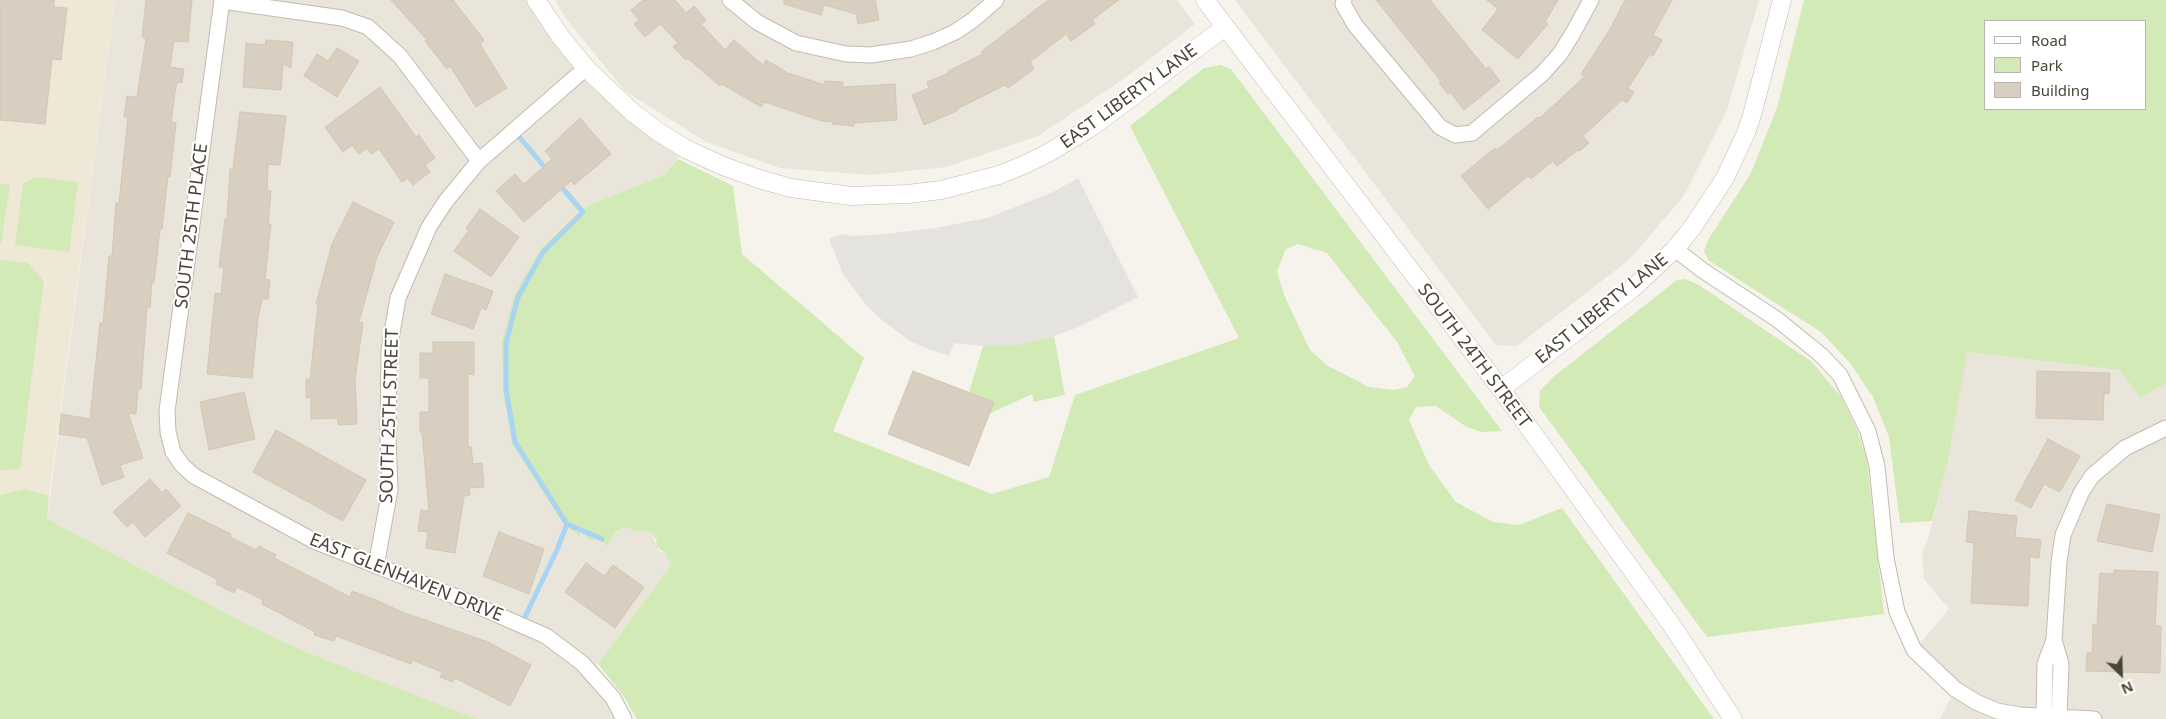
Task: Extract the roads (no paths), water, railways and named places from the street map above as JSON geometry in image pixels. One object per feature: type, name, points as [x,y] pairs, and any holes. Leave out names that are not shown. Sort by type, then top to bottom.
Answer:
[{"type":"street","name":"EAST LIBERTY LANE","points":[[536,0],[560,36],[586,68],[631,111],[658,131],[686,148],[723,166],[767,181],[827,194],[851,196],[908,194],[941,190],[998,175],[1048,153],[1093,126],[1225,27]]},
{"type":"street","points":[[730,0],[757,22],[796,43],[846,54],[870,55],[897,52],[933,42],[955,32],[974,20],[996,0]]},
{"type":"street","name":"SOUTH 24TH STREET","points":[[1205,0],[1501,389],[1674,627],[1733,719]]},
{"type":"street","points":[[1343,2],[1355,25],[1440,127],[1455,135],[1472,133],[1542,74],[1560,54],[1591,0]]},
{"type":"street","name":"EAST LIBERTY LANE","points":[[1501,389],[1633,288],[1675,248],[1692,228],[1725,178],[1746,133],[1782,0]]},
{"type":"street","points":[[222,1],[342,18],[368,27],[400,56],[479,161]]},
{"type":"street","name":"SOUTH 25TH PLACE","points":[[173,452],[168,432],[167,411],[222,1]]},
{"type":"street","name":"SOUTH 25TH STREET","points":[[376,566],[390,490],[388,437],[389,350],[398,298],[429,227],[446,201],[479,161],[586,68]]},
{"type":"street","points":[[1675,248],[1702,270],[1778,320],[1821,355],[1840,375],[1868,431],[1876,466],[1886,558],[1896,612],[1914,650],[1955,689],[1976,702],[1997,711],[2044,717],[2094,719]]},
{"type":"street","points":[[2044,717],[2045,664],[2054,640],[2059,562],[2063,534],[2081,494],[2092,476],[2125,448],[2166,428]]},
{"type":"street","name":"EAST GLENHAVEN DRIVE","points":[[173,452],[182,465],[194,476],[314,541],[458,598],[546,636],[582,663],[613,698],[624,719]]},
{"type":"street","points":[[2054,640],[2061,664],[2059,717]]},
{"type":"street","points":[[2045,664],[2061,664]]},
{"type":"waterway","points":[[515,132],[548,171]]},
{"type":"waterway","points":[[522,623],[557,550],[567,524],[515,442],[506,389],[506,343],[518,297],[543,252],[583,212],[558,183]]},
{"type":"waterway","points":[[567,524],[602,539]]}]
